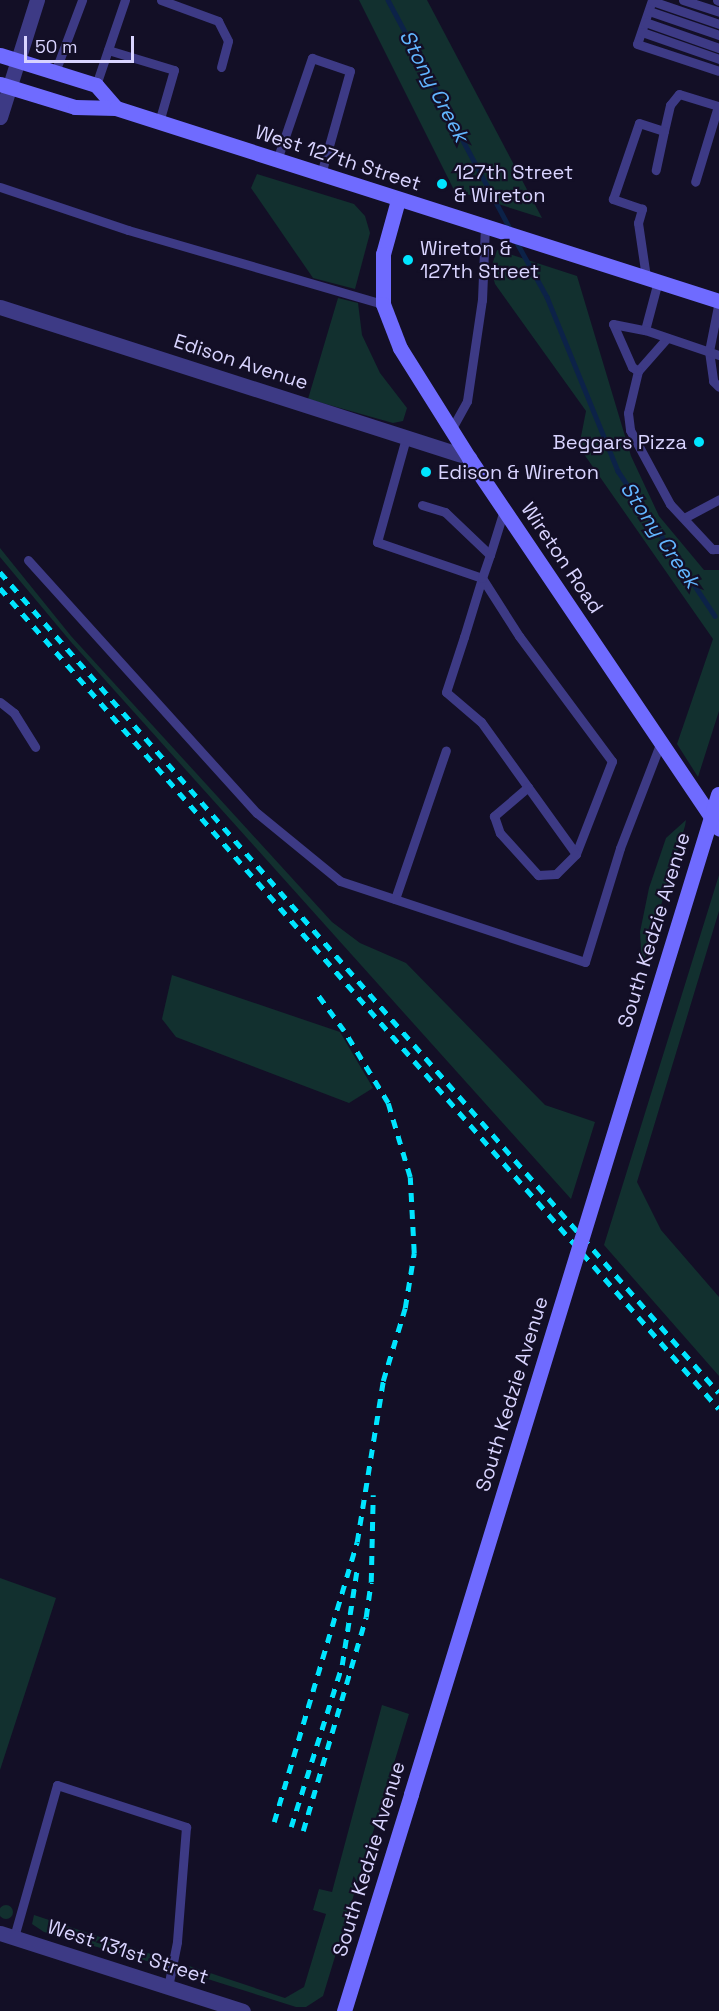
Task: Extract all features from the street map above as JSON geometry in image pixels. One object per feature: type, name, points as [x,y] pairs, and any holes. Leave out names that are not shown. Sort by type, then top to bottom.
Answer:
[{"type":"main road","points":[[0,55],[96,85],[116,108]]},
{"type":"main road","name":"West 127th Street","points":[[5,85],[75,107],[116,108],[719,301]]},
{"type":"main road","name":"Wireton Road","points":[[398,200],[383,254],[383,304],[400,348],[469,458],[719,828]]},
{"type":"main road","name":"South Kedzie Avenue","points":[[344,2011],[718,792]]},
{"type":"street","points":[[0,117],[5,85],[18,60],[37,0]]},
{"type":"street","name":"Edison Avenue","points":[[0,306],[469,458]]},
{"type":"street","name":"West 131st Street","points":[[7,1935],[243,2011]]},
{"type":"lane","points":[[56,72],[82,0]]},
{"type":"lane","points":[[96,85],[125,0]]},
{"type":"lane","points":[[161,0],[218,21],[228,41],[221,67]]},
{"type":"lane","points":[[683,0],[719,12]]},
{"type":"lane","points":[[719,24],[652,1],[637,44],[719,71]]},
{"type":"lane","points":[[649,11],[719,35]]},
{"type":"lane","points":[[643,27],[719,48]]},
{"type":"lane","points":[[643,27],[719,59]]},
{"type":"lane","points":[[108,50],[174,70],[159,122]]},
{"type":"lane","points":[[276,160],[312,58],[350,71],[321,174]]},
{"type":"lane","points":[[656,170],[670,105],[679,93],[718,105],[695,182]]},
{"type":"lane","points":[[645,330],[652,279],[638,223],[642,209],[613,199],[639,123],[664,131]]},
{"type":"lane","points":[[0,186],[128,230],[383,304]]},
{"type":"lane","points":[[451,430],[467,401],[490,227]]},
{"type":"lane","points":[[719,301],[709,351],[713,381],[719,387]]},
{"type":"lane","points":[[638,370],[632,367],[613,324],[645,330],[719,355]]},
{"type":"lane","points":[[667,338],[638,370],[628,413],[630,430],[670,504],[712,549],[719,549]]},
{"type":"lane","points":[[406,438],[377,542],[482,578],[519,636],[612,761],[576,854],[556,874],[538,875],[500,833],[494,816],[528,787]]},
{"type":"lane","points":[[684,518],[719,499]]},
{"type":"lane","points":[[423,505],[444,512],[490,555]]},
{"type":"lane","points":[[504,510],[446,692],[481,722],[576,854]]},
{"type":"lane","points":[[28,560],[257,813],[340,881],[585,962],[620,848],[661,742]]},
{"type":"lane","points":[[0,702],[14,713],[35,747]]},
{"type":"lane","points":[[395,899],[446,750]]},
{"type":"lane","points":[[7,1935],[57,1785],[153,1816],[186,1827],[176,1952],[168,1987]]},
{"type":"green space","points":[[359,0],[427,0],[542,218],[454,190]]},
{"type":"green space","points":[[257,174],[354,204],[365,216],[370,233],[355,289],[313,278],[251,188]]},
{"type":"green space","points":[[497,250],[577,276],[631,456],[659,516],[704,570],[719,570],[719,711],[698,777],[677,744],[713,639],[579,447],[586,411],[495,284],[491,268]]},
{"type":"green space","points":[[338,298],[358,303],[362,335],[380,373],[407,408],[403,421],[393,423],[308,399]]},
{"type":"green space","points":[[0,548],[71,636],[332,922],[360,943],[406,963],[545,1105],[595,1122],[571,1199],[71,642],[0,557]]},
{"type":"green space","points":[[686,820],[642,968],[640,932],[649,888],[666,838]]},
{"type":"green space","points":[[719,875],[719,911],[637,1182],[661,1230],[719,1297],[719,1376],[604,1245]]},
{"type":"green space","points":[[172,975],[340,1032],[373,1088],[349,1103],[176,1037],[162,1019]]},
{"type":"green space","points":[[0,1578],[56,1598],[0,1770]]},
{"type":"green space","points":[[382,1705],[409,1714],[323,1996],[306,2007],[296,2007],[195,1975],[189,1966],[285,1998],[304,1987],[326,1914],[313,1910],[319,1889],[332,1892]]},
{"type":"green space","points":[[3,1905],[9,1905],[13,1912],[9,1919],[3,1919],[-1,1915],[-1,1909]]},
{"type":"green space","points":[[34,1915],[166,1959],[154,1963],[44,1932],[32,1924]]},
{"type":"waterway","name":"Stony Creek","points":[[388,0],[511,230]]},
{"type":"waterway","name":"Stony Creek","points":[[516,241],[547,297],[618,471],[715,616]]},
{"type":"railway","points":[[0,572],[719,1393]]},
{"type":"railway","points":[[0,588],[719,1409]]},
{"type":"railway","points":[[274,1822],[357,1542],[383,1381],[405,1308],[414,1253],[410,1177],[388,1103],[344,1031],[317,994]]},
{"type":"railway","points":[[303,1831],[366,1617],[371,1582],[373,1495]]},
{"type":"railway","points":[[291,1827],[342,1665],[357,1569]]},
{"type":"place","name":"127th Street & Wireton","points":[[442,184]]},
{"type":"place","name":"Wireton & 127th Street","points":[[408,260]]},
{"type":"place","name":"Beggars Pizza","points":[[699,442]]},
{"type":"place","name":"Edison & Wireton","points":[[426,472]]}]
